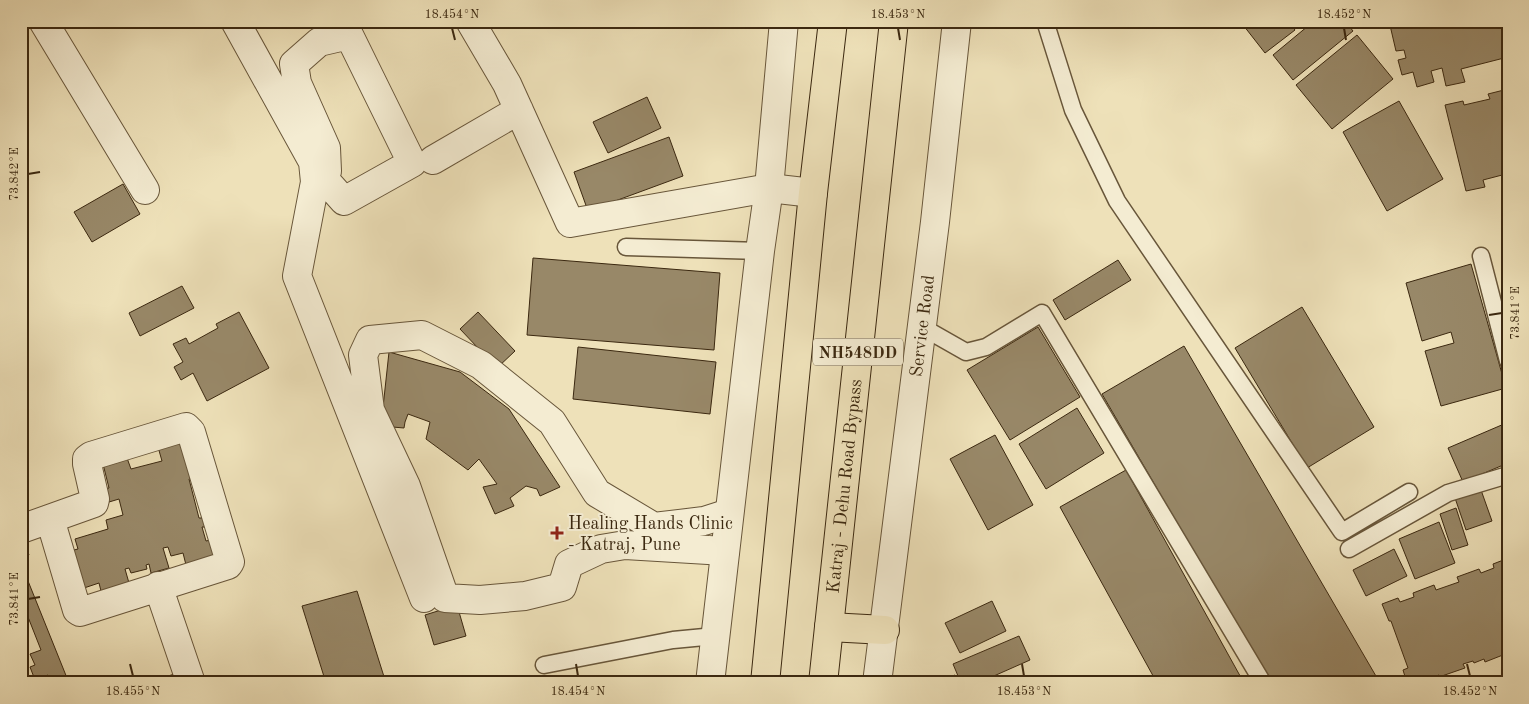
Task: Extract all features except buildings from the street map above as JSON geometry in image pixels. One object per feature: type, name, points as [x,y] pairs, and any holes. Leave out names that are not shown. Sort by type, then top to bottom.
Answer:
[{"type":"highway","name":"NH548DD","points":[[765,683],[813,193],[832,21]]},
{"type":"highway","name":"Katraj - Dehu Road Bypass","points":[[823,683],[894,21]]},
{"type":"highway","points":[[829,627],[885,630]]},
{"type":"street","points":[[43,21],[145,190]]},
{"type":"street","points":[[235,21],[313,162],[321,182],[344,201],[412,163],[349,36],[319,42],[294,64],[297,83],[326,148],[321,182],[297,276],[424,598]]},
{"type":"street","points":[[470,21],[507,84],[570,223],[769,188],[813,193]]},
{"type":"street","points":[[710,683],[724,551],[769,188],[784,21]]},
{"type":"street","name":"Service Road","points":[[878,683],[922,327],[957,21]]},
{"type":"street","points":[[432,160],[519,110]]},
{"type":"street","points":[[724,551],[625,545],[601,549],[569,564],[562,587],[516,597],[480,600],[445,598],[406,486],[370,410],[362,355],[370,340],[422,335],[481,364],[552,422],[597,493],[654,527],[704,521],[729,513]]},
{"type":"street","points":[[21,529],[94,503],[96,499],[87,464],[87,459],[91,456],[186,427],[191,432],[230,562],[228,565],[80,612],[77,610],[50,519]]},
{"type":"street","points":[[158,586],[191,683]]},
{"type":"lane","points":[[1045,21],[1073,110],[1118,201],[1342,532],[1409,492]]},
{"type":"lane","points":[[626,247],[760,251]]},
{"type":"lane","points":[[1481,256],[1508,361]]},
{"type":"lane","points":[[922,327],[966,352],[986,347],[1042,313],[1263,683]]},
{"type":"lane","points":[[1350,549],[1448,493],[1508,475]]},
{"type":"lane","points":[[544,665],[673,640],[715,636]]},
{"type":"place","name":"Healing Hands Clinic - Katraj, Pune","points":[[557,533]]}]
